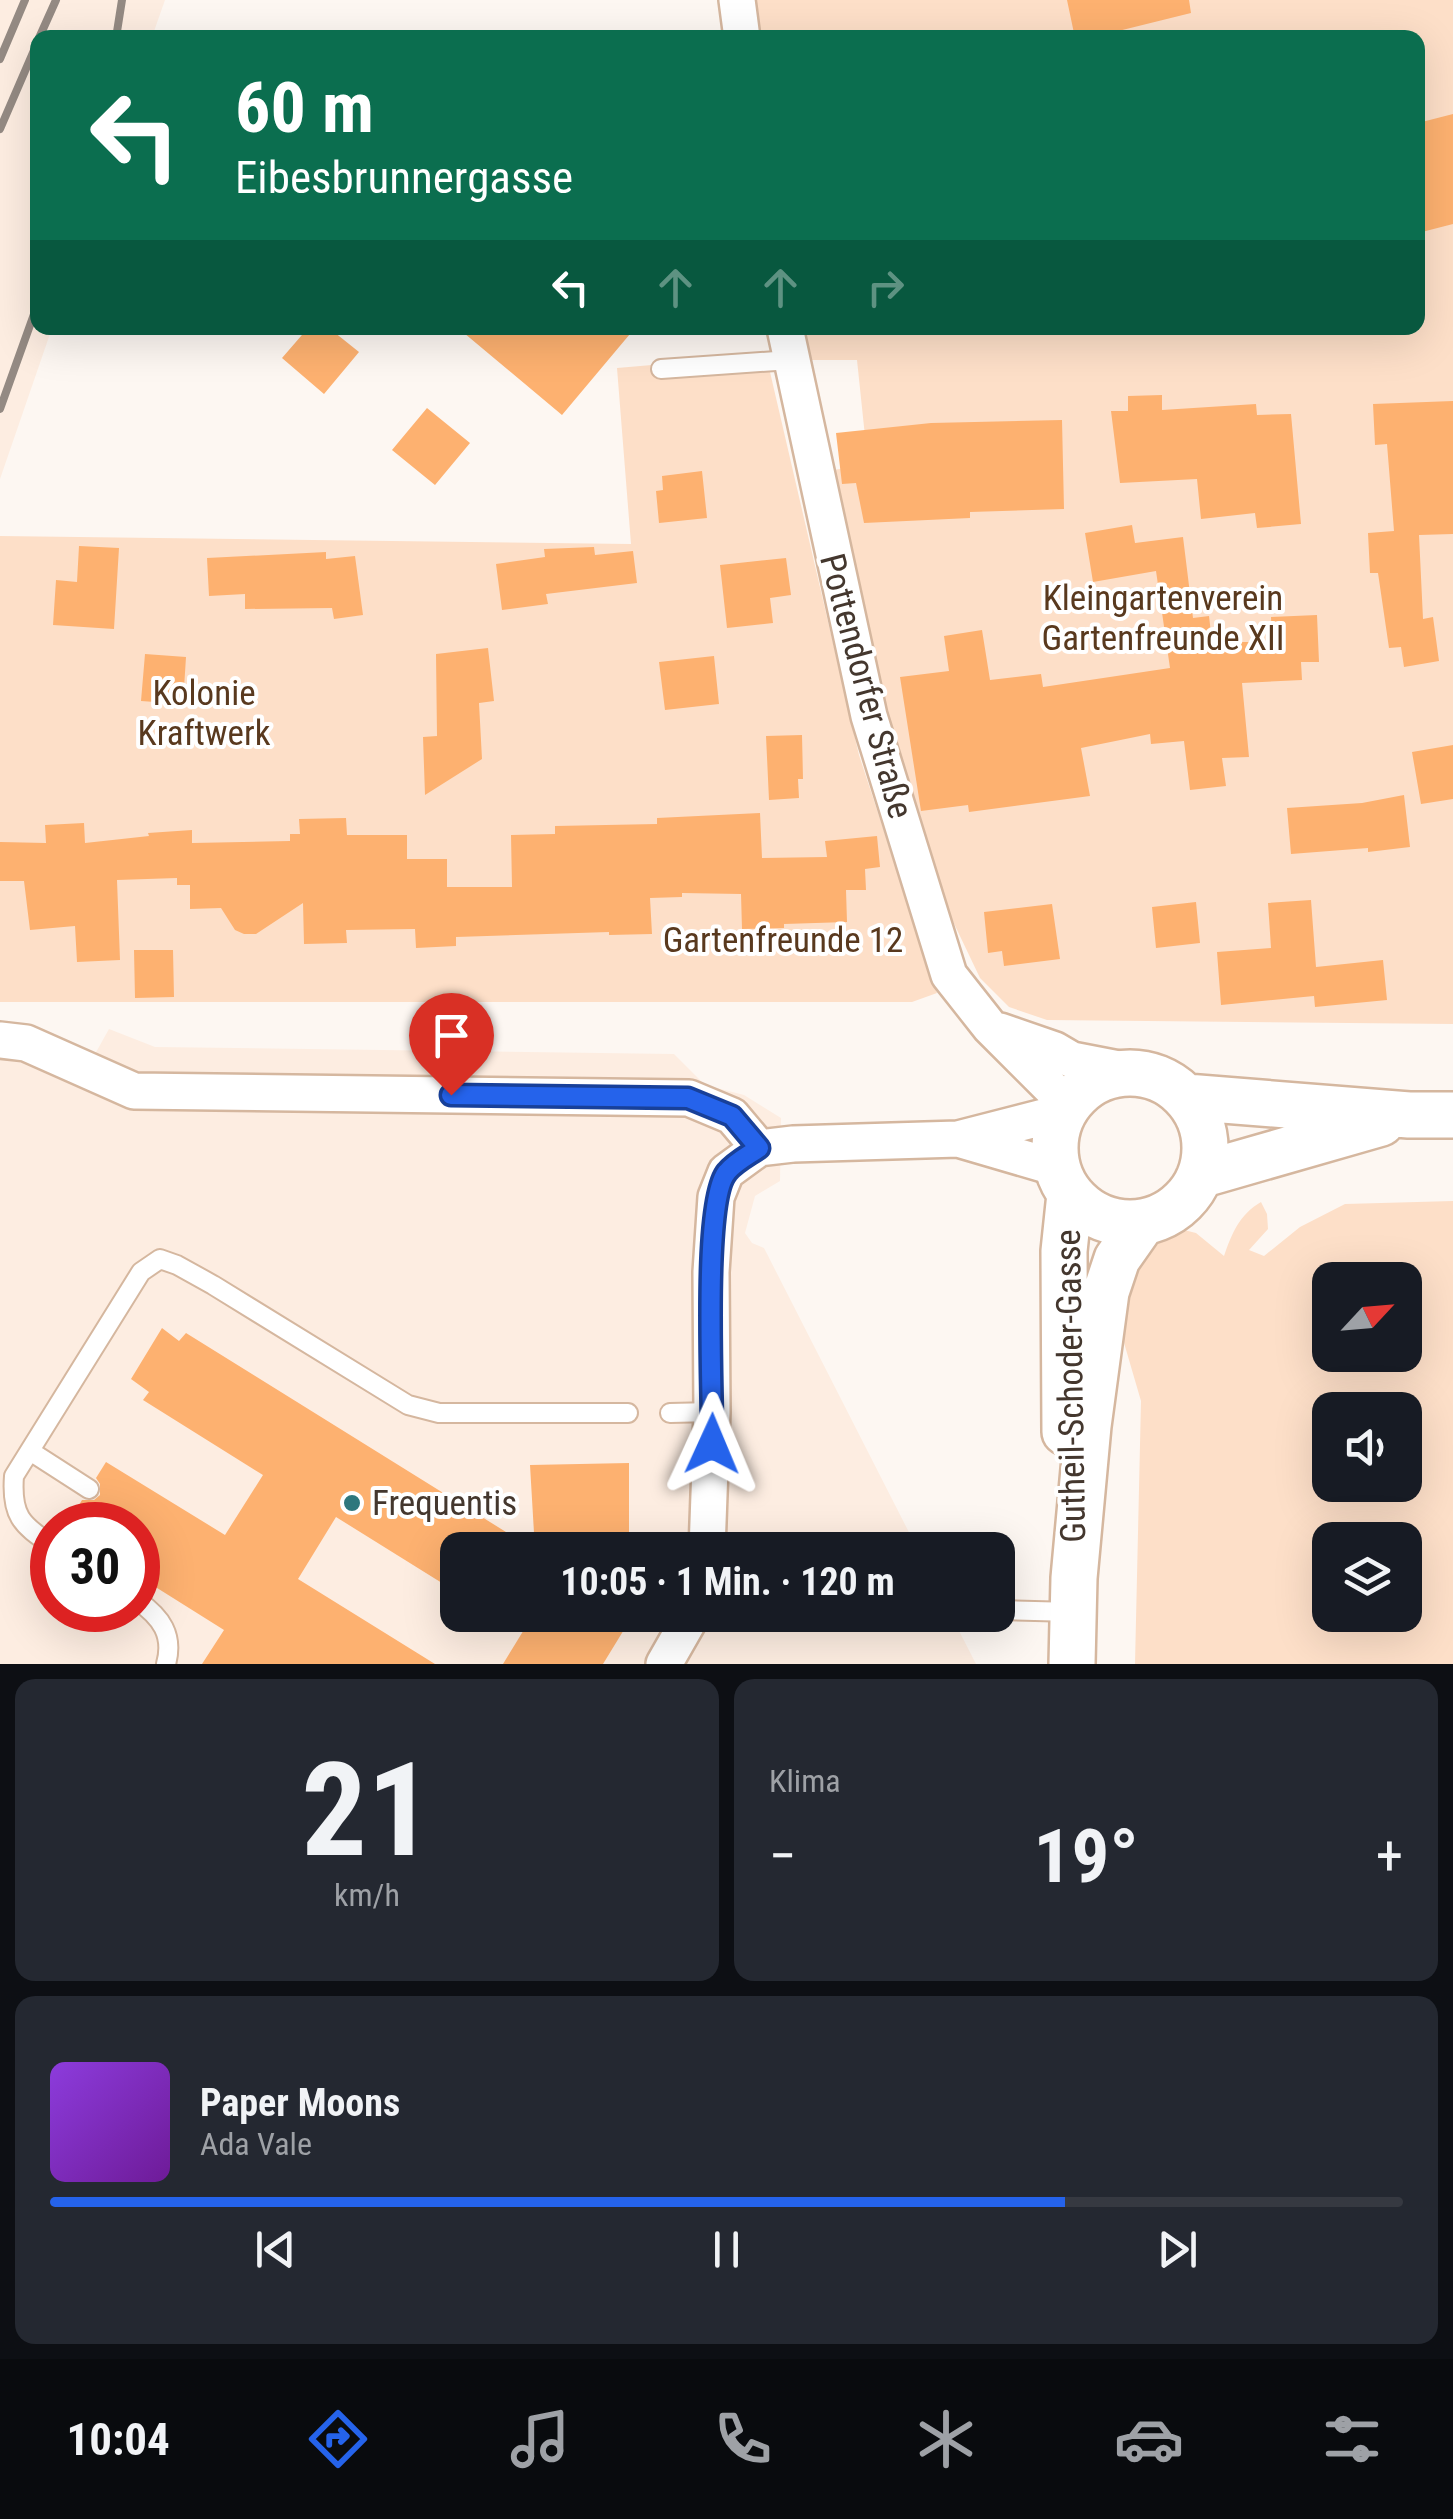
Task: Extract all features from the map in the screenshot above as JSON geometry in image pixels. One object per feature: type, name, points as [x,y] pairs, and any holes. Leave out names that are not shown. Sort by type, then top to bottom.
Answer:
[{"type":"street","points":[[737,0],[741,30]]},
{"type":"street","name":"Pottendorfer Straße","points":[[787,344],[868,716],[949,976],[990,1028],[1066,1108]]},
{"type":"street","points":[[990,1028],[1055,1050],[1072,1060],[1134,1072],[1162,1080],[1186,1097],[1204,1134],[1200,1174],[1184,1200],[1172,1210],[1143,1222],[1122,1223],[1084,1208],[1064,1181],[1056,1130],[1078,1093],[1104,1077],[1134,1072]]},
{"type":"street","points":[[0,1040],[26,1043],[134,1091],[688,1098],[732,1116],[759,1148]]},
{"type":"street","points":[[1186,1097],[1431,1115]]},
{"type":"street","points":[[708,1532],[711,1272],[716,1196],[726,1172],[759,1148],[958,1139],[1066,1108]]},
{"type":"street","points":[[1200,1174],[1431,1115]]},
{"type":"street","points":[[958,1139],[1064,1181]]},
{"type":"street","name":"Gutheil-Schoder-Gasse","points":[[1064,1181],[1064,1422],[1074,1595]]},
{"type":"street","name":"Gutheil-Schoder-Gasse","points":[[1072,1664],[1088,1426],[1106,1292],[1117,1259],[1143,1222]]},
{"type":"street","points":[[664,1664],[682,1632]]},
{"type":"lane","points":[[661,368],[787,344]]},
{"type":"lane","points":[[30,1531],[19,1518],[12,1499],[14,1476],[142,1272],[160,1259],[212,1285],[408,1405],[438,1413],[628,1412]]},
{"type":"lane","points":[[670,1413],[712,1412]]},
{"type":"lane","points":[[30,1451],[89,1489]]},
{"type":"lane","points":[[1015,1607],[1074,1595]]},
{"type":"lane","points":[[160,1621],[166,1626],[170,1651],[166,1664]]},
{"type":"shaded area","points":[[0,0],[165,0],[154,30],[30,30],[30,335],[50,335],[0,479]]},
{"type":"shaded area","points":[[0,1024],[30,1029],[95,1054],[109,1029],[155,1047],[674,1054],[705,1085],[744,1095],[781,1118],[780,1181],[755,1196],[745,1233],[752,1243],[764,1248],[909,1532],[440,1532],[440,1632],[960,1632],[976,1664],[0,1664]]},
{"type":"green space","name":"Kleingartenverein Gartenfreunde XII","points":[[749,0],[1453,0],[1453,1024],[1047,1020],[1009,1007],[980,978],[938,890],[861,616],[833,470],[868,465],[857,360],[803,360],[799,335],[1425,335],[1425,30],[752,30]]},
{"type":"green space","name":"Kolonie Kraftwerk","points":[[757,356],[770,372],[859,755],[937,993],[912,1002],[0,1002],[0,536],[631,544],[617,368]]},
{"type":"green space","points":[[1453,1201],[1453,1664],[1135,1664],[1141,1401],[1115,1312],[1121,1285],[1150,1248],[1184,1230],[1196,1233],[1224,1256],[1237,1225],[1261,1202],[1268,1229],[1249,1250],[1264,1256],[1300,1227],[1345,1204]]},
{"type":"building","points":[[1067,0],[1189,0],[1191,13],[1122,30],[1073,30]]},
{"type":"building","points":[[1453,114],[1453,224],[1425,231],[1425,121]]},
{"type":"building","points":[[302,335],[338,335],[359,352],[324,394],[282,358]]},
{"type":"building","points":[[466,335],[629,335],[562,415]]},
{"type":"building","points":[[1162,395],[1162,410],[1256,404],[1257,415],[1291,414],[1301,524],[1257,528],[1255,513],[1201,519],[1197,479],[1120,483],[1111,411],[1128,411],[1128,396]]},
{"type":"building","points":[[1453,401],[1453,534],[1419,535],[1423,619],[1433,617],[1439,661],[1404,667],[1401,647],[1389,648],[1378,573],[1370,573],[1368,533],[1394,531],[1387,444],[1375,445],[1373,404]]},
{"type":"building","points":[[427,408],[470,443],[435,485],[392,450]]},
{"type":"building","points":[[1062,420],[1064,509],[970,512],[970,518],[864,523],[856,483],[842,484],[836,433],[931,423]]},
{"type":"building","points":[[702,471],[707,518],[659,523],[656,491],[663,490],[662,476]]},
{"type":"building","points":[[1132,525],[1135,543],[1183,537],[1193,618],[1209,616],[1212,642],[1272,642],[1271,617],[1317,615],[1319,662],[1301,662],[1302,680],[1242,683],[1249,757],[1222,758],[1226,786],[1190,790],[1184,741],[1151,744],[1150,734],[1081,748],[1090,796],[969,812],[968,805],[921,811],[900,677],[949,671],[944,636],[982,630],[990,680],[1041,674],[1043,687],[1170,668],[1156,571],[1093,582],[1085,533]]},
{"type":"building","points":[[79,546],[119,548],[114,629],[53,625],[56,580],[77,582]]},
{"type":"building","points":[[594,547],[595,555],[633,551],[637,583],[546,594],[548,604],[502,610],[496,564],[545,557],[544,549]]},
{"type":"building","points":[[326,552],[326,559],[355,556],[363,615],[334,619],[332,608],[245,609],[245,594],[209,596],[207,558]]},
{"type":"building","points":[[786,558],[791,595],[770,598],[773,623],[727,628],[720,565]]},
{"type":"building","points":[[488,648],[494,701],[479,703],[482,759],[425,795],[423,737],[437,736],[436,654]]},
{"type":"building","points":[[145,654],[186,657],[183,704],[141,701]]},
{"type":"building","points":[[714,656],[719,704],[665,710],[659,662]]},
{"type":"building","points":[[802,735],[803,779],[798,779],[799,798],[769,800],[766,736]]},
{"type":"building","points":[[1453,745],[1453,799],[1421,804],[1412,752]]},
{"type":"building","points":[[1404,795],[1410,847],[1291,854],[1287,808],[1362,803]]},
{"type":"building","points":[[760,813],[762,858],[827,857],[825,841],[877,836],[880,867],[865,869],[866,890],[846,890],[847,922],[742,929],[741,894],[682,893],[682,897],[650,898],[652,934],[456,937],[456,946],[416,948],[415,929],[346,930],[347,943],[304,944],[303,903],[256,934],[244,934],[235,930],[221,908],[190,909],[190,885],[177,885],[177,878],[117,880],[120,960],[77,962],[75,926],[30,930],[24,881],[0,881],[0,842],[46,843],[45,825],[84,823],[85,843],[192,830],[192,843],[290,841],[290,834],[300,834],[299,819],[346,818],[347,835],[407,835],[407,859],[447,859],[447,887],[512,887],[511,835],[555,834],[555,826],[657,824],[657,818]]},
{"type":"building","points":[[1311,900],[1316,967],[1383,960],[1387,1000],[1315,1007],[1314,996],[1221,1005],[1217,952],[1271,948],[1268,903]]},
{"type":"building","points":[[1196,902],[1200,943],[1156,948],[1152,907]]},
{"type":"building","points":[[1052,904],[1060,959],[1004,966],[1002,951],[988,953],[984,912]]},
{"type":"building","points":[[134,950],[173,950],[174,997],[135,998]]},
{"type":"building","name":"Frequentis","points":[[162,1328],[179,1341],[186,1333],[506,1532],[440,1532],[440,1582],[336,1517],[298,1579],[435,1664],[202,1664],[224,1630],[160,1590],[160,1502],[81,1502],[100,1495],[96,1478],[106,1462],[225,1535],[263,1475],[143,1400],[149,1392],[131,1379]]},
{"type":"building","points":[[629,1463],[629,1532],[534,1532],[530,1465]]},
{"type":"building","name":"Frequentis","points":[[523,1632],[623,1632],[603,1664],[503,1664]]},
{"type":"railway","points":[[0,59],[25,0]]},
{"type":"railway","points":[[43,30],[56,0]]},
{"type":"railway","points":[[117,30],[122,0]]},
{"type":"railway","points":[[0,129],[30,60]]},
{"type":"railway","points":[[0,409],[30,325]]},
{"type":"place","name":"Frequentis","points":[[352,1503]]},
{"type":"route","points":[[451,1095],[688,1098],[732,1116],[759,1148],[726,1172],[716,1196],[711,1272],[712,1444]]},
{"type":"park label","name":"Gartenfreunde 12","points":[[783,940]]}]
